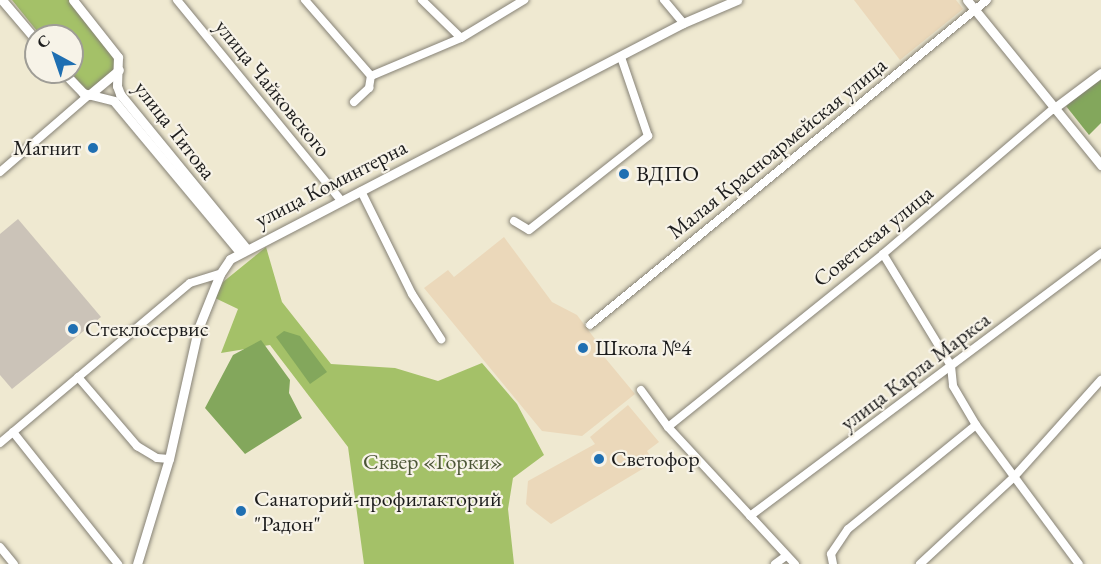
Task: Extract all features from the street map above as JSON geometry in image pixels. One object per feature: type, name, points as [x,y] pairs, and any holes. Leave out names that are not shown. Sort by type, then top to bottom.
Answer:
[{"type":"street","points":[[2,0],[24,26]]},
{"type":"street","name":"улица Титова","points":[[73,0],[118,57],[120,94],[243,250]]},
{"type":"street","name":"улица Чайковского","points":[[177,0],[340,200]]},
{"type":"street","points":[[305,0],[371,76]]},
{"type":"street","points":[[422,0],[461,38]]},
{"type":"street","points":[[371,76],[461,38],[524,0]]},
{"type":"street","points":[[664,0],[683,23]]},
{"type":"street","name":"улица Коминтерна","points":[[137,564],[169,459],[198,329],[220,274],[243,250],[683,23],[737,0]]},
{"type":"street","points":[[967,0],[1053,110],[1101,165]]},
{"type":"street","name":"Малая Красноармейская улица","points":[[590,325],[987,0]]},
{"type":"street","points":[[514,221],[529,230],[648,136],[621,57]]},
{"type":"street","points":[[0,172],[119,70]]},
{"type":"street","name":"Советская улица","points":[[668,427],[883,254],[1053,110],[1101,74]]},
{"type":"street","points":[[354,102],[369,88],[371,76]]},
{"type":"street","points":[[73,84],[78,90],[76,105]]},
{"type":"street","name":"улица Титова","points":[[78,90],[114,101],[243,250]]},
{"type":"street","points":[[361,191],[412,294],[441,339]]},
{"type":"street","points":[[883,254],[951,366],[953,386],[976,425],[1013,478],[1079,564]]},
{"type":"street","name":"улица Карла Маркса","points":[[750,516],[1101,254]]},
{"type":"street","points":[[0,443],[190,283],[220,274]]},
{"type":"street","points":[[78,377],[136,446],[157,458],[169,459]]},
{"type":"street","points":[[920,564],[1013,478],[1101,380]]},
{"type":"street","points":[[641,390],[668,427],[795,564]]},
{"type":"street","points":[[833,564],[831,554],[848,529],[976,425]]},
{"type":"street","points":[[13,432],[118,564]]},
{"type":"street","points":[[0,547],[14,564]]},
{"type":"street","points":[[775,564],[786,556]]},
{"type":"shaded area","points":[[854,0],[956,0],[963,9],[900,60]]},
{"type":"shaded area","points":[[18,219],[101,317],[12,389],[0,375],[0,234]]},
{"type":"shaded area","points":[[504,237],[552,302],[577,315],[601,347],[601,353],[635,394],[582,436],[542,431],[424,288],[448,270],[454,277]]},
{"type":"shaded area","points":[[628,405],[659,442],[647,451],[654,462],[551,524],[530,508],[526,504],[528,481],[595,444],[590,437]]},
{"type":"green space","points":[[12,0],[69,0],[114,57],[116,68],[90,91],[84,89],[80,84],[84,84],[84,24],[31,24]]},
{"type":"green space","points":[[1101,78],[1101,123],[1089,135],[1066,106]]},
{"type":"green space","name":"Сквер «Горки»","points":[[266,247],[282,302],[331,364],[395,368],[438,381],[482,363],[517,404],[544,455],[513,478],[508,509],[514,564],[364,564],[348,447],[270,345],[221,353],[238,309],[215,298],[223,282]]},
{"type":"green space","points":[[284,331],[300,336],[327,372],[310,384],[276,337]]},
{"type":"green space","points":[[261,340],[290,380],[289,393],[302,418],[245,454],[205,408],[233,355]]},
{"type":"place","name":"Магнит","points":[[93,148]]},
{"type":"place","name":"ВДПО","points":[[624,174]]},
{"type":"place","name":"Стеклосервис","points":[[73,329]]},
{"type":"place","name":"Школа №4","points":[[583,348]]},
{"type":"place","name":"Светофор","points":[[599,459]]},
{"type":"place","name":"Санаторий-профилакторий \"Радон\"","points":[[241,511]]}]
